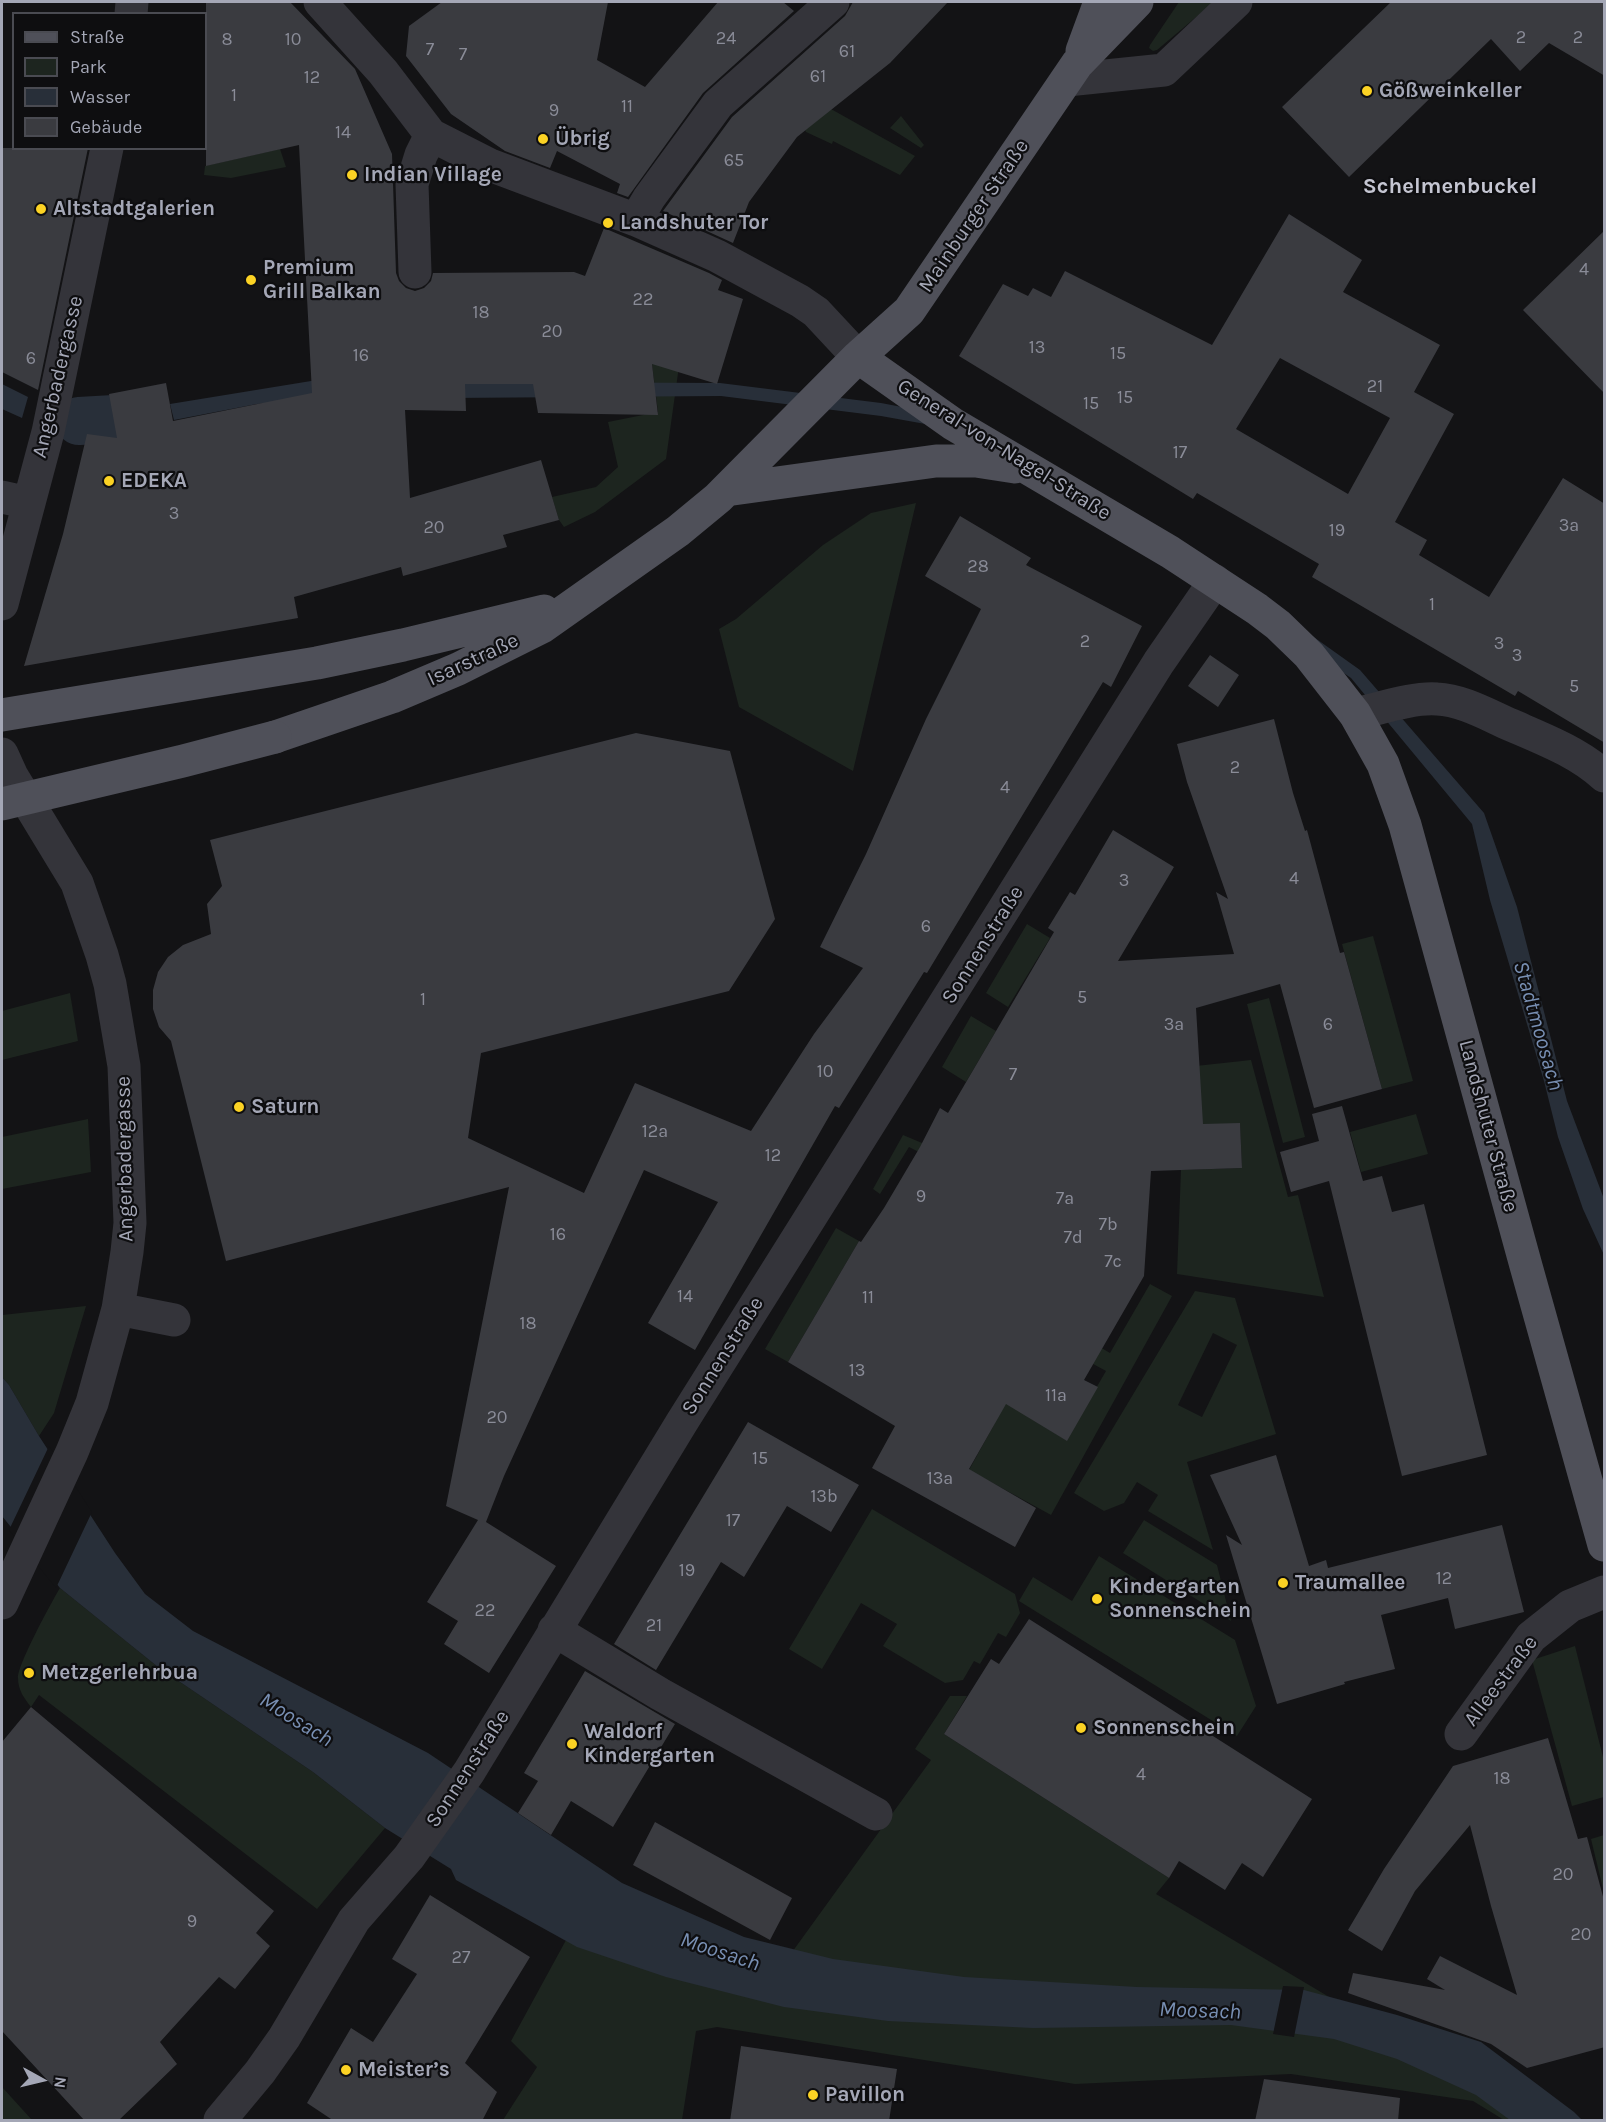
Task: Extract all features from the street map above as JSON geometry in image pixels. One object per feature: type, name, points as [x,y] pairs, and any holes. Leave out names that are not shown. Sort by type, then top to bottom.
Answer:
[{"type":"main road","name":"Mainburger Straße","points":[[1072,72],[1100,2]]},
{"type":"main road","name":"Mainburger Straße","points":[[858,357],[909,311],[1072,72],[1137,2]]},
{"type":"main road","name":"General-von-Nagel-Straße","points":[[858,357],[953,424],[1170,552],[1278,625],[1309,655],[1355,714]]},
{"type":"main road","name":"Isarstraße","points":[[2,804],[183,762],[275,737],[392,697],[458,669],[542,627],[678,531],[726,490],[858,357]]},
{"type":"main road","points":[[726,490],[936,461],[976,461],[1026,468]]},
{"type":"main road","points":[[2,715],[317,663],[578,603]]},
{"type":"main road","name":"Landshuter Straße","points":[[1355,714],[1383,764],[1405,825],[1600,1513],[1605,1545]]},
{"type":"street","name":"General-von-Nagel-Straße","points":[[320,2],[383,72],[431,135],[490,165],[636,220],[717,256],[816,312],[858,357]]},
{"type":"street","points":[[636,220],[649,198],[718,104],[833,2]]},
{"type":"street","points":[[1072,72],[1164,70],[1236,2]]},
{"type":"street","points":[[415,272],[412,184],[421,155],[431,135]]},
{"type":"street","name":"Angerbadergasse","points":[[2,604],[15,500],[48,432],[104,162]]},
{"type":"street","name":"Sonnenstraße","points":[[220,2121],[284,2038],[354,1920],[409,1857],[469,1772],[688,1412],[1159,662],[1215,581]]},
{"type":"street","points":[[1355,714],[1423,700],[1449,700],[1571,752],[1605,776]]},
{"type":"street","name":"Angerbadergasse","points":[[2,754],[12,776],[77,883],[102,954],[110,984],[124,1066],[130,1223],[128,1252],[118,1309],[92,1403],[72,1452],[4,1597]]},
{"type":"street","points":[[118,1309],[174,1320]]},
{"type":"street","name":"Alleestraße","points":[[1461,1734],[1531,1638],[1570,1606],[1605,1592]]},
{"type":"street","points":[[554,1630],[660,1694],[876,1814]]},
{"type":"green space","points":[[1179,2],[1214,2],[1153,51],[1149,48],[1150,45]]},
{"type":"green space","points":[[831,109],[915,156],[900,175],[833,141],[832,144],[806,132],[805,130]]},
{"type":"green space","points":[[901,116],[924,145],[921,148],[890,128]]},
{"type":"green space","points":[[280,149],[286,167],[231,178],[204,175],[205,166]]},
{"type":"green space","points":[[681,352],[666,459],[595,512],[564,527],[559,520],[552,497],[596,487],[618,467],[608,422],[658,412],[652,364]]},
{"type":"green space","points":[[916,503],[853,771],[739,707],[719,629],[736,619],[823,545],[871,513]]},
{"type":"green space","points":[[1027,924],[1050,938],[1008,1007],[986,993]]},
{"type":"green space","points":[[1373,936],[1413,1081],[1382,1089],[1342,944]]},
{"type":"green space","points":[[70,993],[78,1041],[2,1060],[2,1011]]},
{"type":"green space","points":[[1269,998],[1305,1137],[1283,1143],[1247,1004]]},
{"type":"green space","points":[[971,1016],[996,1031],[966,1082],[942,1067]]},
{"type":"green space","points":[[1251,1060],[1288,1197],[1298,1195],[1324,1297],[1177,1274],[1181,1170],[1242,1168],[1240,1124],[1179,1125],[1168,1069]]},
{"type":"green space","points":[[1416,1114],[1428,1154],[1361,1172],[1350,1132]]},
{"type":"green space","points":[[88,1119],[91,1172],[2,1189],[2,1137]]},
{"type":"green space","points":[[903,1135],[922,1143],[972,1179],[909,1147],[880,1194],[873,1189]]},
{"type":"green space","points":[[836,1228],[859,1241],[788,1362],[765,1349]]},
{"type":"green space","points":[[1150,1284],[1172,1296],[1051,1515],[969,1470],[995,1423],[952,1398],[953,1345],[1031,1411],[1028,1417],[1066,1440],[1106,1371],[976,1300],[1007,1292],[1110,1353]]},
{"type":"green space","points":[[1195,1291],[1235,1298],[1276,1434],[1187,1462],[1213,1550],[1148,1511],[1158,1495],[1137,1482],[1124,1503],[1104,1511],[1074,1493]],"holes":[[[1213,1333],[1237,1345],[1202,1417],[1178,1405]]]},
{"type":"green space","points":[[86,1306],[54,1413],[39,1436],[2,1377],[2,1315]]},
{"type":"green space","points":[[872,1509],[1015,1594],[1020,1613],[1006,1637],[998,1633],[980,1664],[974,1661],[963,1680],[945,1683],[883,1646],[897,1624],[861,1603],[822,1669],[789,1649]]},
{"type":"green space","points":[[1144,1520],[1217,1565],[1231,1621],[1123,1553]]},
{"type":"green space","points":[[1099,1556],[1235,1640],[1256,1706],[1237,1736],[1019,1601],[1033,1577],[1072,1601]]},
{"type":"green space","points":[[60,1588],[158,1667],[313,1772],[385,1828],[317,1909],[39,1695],[31,1707],[19,1686],[19,1671]]},
{"type":"green space","points":[[1575,1646],[1604,1761],[1604,1797],[1572,1806],[1532,1660]]},
{"type":"green space","points":[[950,1696],[967,1696],[944,1734],[1169,1878],[1156,1894],[1536,2120],[1504,2120],[1473,2101],[1291,2074],[1075,2084],[717,2027],[696,2031],[682,2120],[503,2120],[537,2067],[511,2041],[577,1920],[769,1984],[931,1760],[915,1749]]},
{"type":"green space","points":[[1604,1835],[1604,1893],[1591,1839]]},
{"type":"green space","points":[[2,2087],[32,2120],[2,2120]]},
{"type":"water","points":[[311,381],[720,383],[881,403],[944,415],[1165,531],[1360,670],[1484,813],[1517,907],[1567,1101],[1604,1199],[1604,1255],[1583,1209],[1558,1137],[1544,1081],[1490,900],[1472,824],[1351,678],[1156,544],[942,427],[881,416],[721,396],[312,399],[257,404],[174,420],[170,404]]},
{"type":"water","points":[[2,384],[28,397],[22,418],[2,409]]},
{"type":"water","name":"Moosach","points":[[2,1377],[115,1553],[145,1594],[193,1631],[428,1753],[622,1883],[744,1937],[833,1959],[964,1977],[1137,1987],[1304,1990],[1397,2015],[1481,2042],[1582,2120],[1510,2120],[1476,2095],[1397,2059],[1334,2039],[1231,2025],[1033,2028],[888,2021],[784,2007],[666,1977],[577,1947],[456,1880],[451,1869],[385,1828],[313,1772],[158,1667],[60,1588],[2,1516]]},
{"type":"pier","points":[[49,1446],[92,1512],[56,1588],[9,1530]]},
{"type":"pier","points":[[1283,1986],[1304,1987],[1294,2037],[1273,2034]]},
{"type":"building","points":[[206,2],[290,2],[355,69],[392,154],[396,273],[399,281],[406,288],[415,291],[424,288],[431,281],[433,273],[574,272],[585,276],[604,228],[709,273],[722,280],[718,290],[743,299],[717,384],[652,364],[658,415],[538,413],[533,384],[465,384],[466,411],[405,410],[410,498],[541,460],[559,520],[503,535],[507,547],[403,576],[401,567],[294,597],[298,618],[24,666],[63,534],[87,434],[117,438],[109,394],[166,383],[173,421],[312,393],[299,145],[206,166]]},
{"type":"building","points":[[442,2],[608,2],[597,60],[645,87],[718,2],[783,2],[794,11],[703,93],[628,197],[617,193],[620,184],[557,151],[550,168],[505,151],[451,114],[406,56],[409,26]]},
{"type":"building","points":[[853,2],[948,2],[890,63],[797,137],[749,202],[733,243],[663,211],[732,117],[845,16]]},
{"type":"building","points":[[1391,2],[1605,2],[1605,76],[1549,43],[1520,71],[1491,39],[1349,177],[1282,107]]},
{"type":"building","name":"Altstadtgalerien","points":[[2,148],[88,150],[38,390],[2,372]]},
{"type":"building","points":[[1289,214],[1362,260],[1343,292],[1440,345],[1414,392],[1454,414],[1395,522],[1427,540],[1419,555],[1489,597],[1563,478],[1605,504],[1605,743],[1518,691],[1515,696],[1312,577],[1319,564],[1197,493],[1193,499],[959,356],[1003,284],[1028,296],[1033,288],[1051,297],[1065,271],[1212,345]],"holes":[[[1280,358],[1390,418],[1348,494],[1236,429]]]},
{"type":"building","points":[[1605,230],[1605,394],[1523,310]]},
{"type":"building","points":[[960,516],[1031,558],[1026,565],[1142,626],[1111,687],[1103,682],[927,973],[924,972],[839,1108],[835,1106],[695,1350],[648,1323],[718,1202],[644,1170],[504,1476],[486,1522],[556,1566],[489,1673],[444,1644],[458,1621],[427,1602],[478,1520],[446,1506],[509,1187],[226,1261],[171,1041],[159,1027],[153,1009],[153,990],[158,972],[168,957],[183,945],[211,934],[207,904],[222,886],[210,840],[636,733],[730,751],[775,919],[729,991],[481,1053],[468,1138],[584,1193],[635,1083],[751,1131],[814,1034],[863,968],[820,947],[866,854],[926,719],[981,609],[925,576]]},
{"type":"building","points":[[1210,655],[1239,675],[1218,707],[1188,686]]},
{"type":"building","points":[[1274,719],[1293,793],[1305,831],[1307,830],[1340,953],[1344,952],[1382,1089],[1314,1108],[1280,984],[1196,1008],[1203,1124],[1240,1123],[1242,1168],[1151,1171],[1144,1276],[1084,1380],[1098,1387],[1067,1441],[1006,1404],[969,1469],[1036,1508],[1015,1547],[872,1468],[895,1426],[788,1362],[859,1241],[861,1242],[884,1208],[940,1108],[948,1113],[1054,932],[1048,928],[1070,892],[1075,895],[1113,830],[1174,867],[1118,961],[1234,954],[1216,892],[1228,899],[1187,782],[1177,744]]},
{"type":"building","points":[[1342,1106],[1363,1181],[1382,1176],[1392,1212],[1424,1204],[1487,1455],[1402,1476],[1329,1181],[1291,1192],[1280,1152],[1319,1141],[1312,1114]]},
{"type":"building","points":[[748,1422],[859,1485],[831,1532],[787,1506],[744,1577],[721,1562],[656,1670],[614,1644]]},
{"type":"building","points":[[1276,1455],[1309,1566],[1326,1560],[1328,1568],[1502,1525],[1524,1612],[1455,1629],[1448,1598],[1381,1615],[1395,1669],[1344,1682],[1345,1684],[1277,1704],[1226,1535],[1242,1545],[1210,1475]]},
{"type":"building","points":[[1029,1619],[1312,1799],[1263,1877],[1242,1863],[1225,1890],[1179,1861],[1169,1878],[944,1734],[991,1659],[999,1664]]},
{"type":"building","name":"Waldorf Kindergarten","points":[[585,1671],[675,1724],[613,1827],[571,1801],[551,1835],[518,1813],[538,1781],[524,1773]]},
{"type":"building","points":[[31,1707],[274,1911],[256,1933],[270,1946],[235,1989],[219,1977],[160,2042],[177,2064],[118,2121],[85,2121],[2,2031],[2,1742]]},
{"type":"building","points":[[1548,1738],[1578,1839],[1587,1837],[1605,1904],[1605,2047],[1527,2068],[1491,2044],[1348,1993],[1353,1973],[1445,1990],[1427,1979],[1440,1956],[1517,1995],[1470,1825],[1415,1891],[1382,1951],[1348,1930],[1384,1869],[1453,1766]]},
{"type":"building","points":[[655,1822],[792,1898],[770,1940],[633,1865]]},
{"type":"building","points":[[430,1895],[530,1957],[465,2063],[497,2092],[482,2121],[334,2121],[307,2103],[351,2028],[373,2042],[417,1974],[392,1959]]},
{"type":"building","name":"Pavillon","points":[[741,2046],[897,2069],[889,2121],[730,2121]]},
{"type":"building","points":[[1264,2079],[1400,2098],[1398,2121],[1255,2121]]},
{"type":"waterway","name":"Stadtmoosach","points":[[79,421],[114,419]]},
{"type":"place","name":"Gößweinkeller","points":[[1367,91]]},
{"type":"place","name":"Übrig","points":[[543,139]]},
{"type":"place","name":"Indian Village","points":[[352,175]]},
{"type":"place","name":"Altstadtgalerien","points":[[41,209]]},
{"type":"place","name":"Landshuter Tor","points":[[608,223]]},
{"type":"place","name":"Premium Grill Balkan","points":[[251,280]]},
{"type":"place","name":"EDEKA","points":[[109,481]]},
{"type":"place","name":"Saturn","points":[[239,1107]]},
{"type":"place","name":"Traumallee","points":[[1283,1583]]},
{"type":"place","name":"Kindergarten Sonnenschein","points":[[1097,1599]]},
{"type":"place","name":"Metzgerlehrbua","points":[[29,1673]]},
{"type":"place","name":"Sonnenschein","points":[[1081,1728]]},
{"type":"place","name":"Waldorf Kindergarten","points":[[572,1744]]},
{"type":"place","name":"Meister’s","points":[[346,2070]]},
{"type":"place","name":"Pavillon","points":[[813,2095]]},
{"type":"district","name":"Schelmenbuckel","points":[[1450,187]]}]
